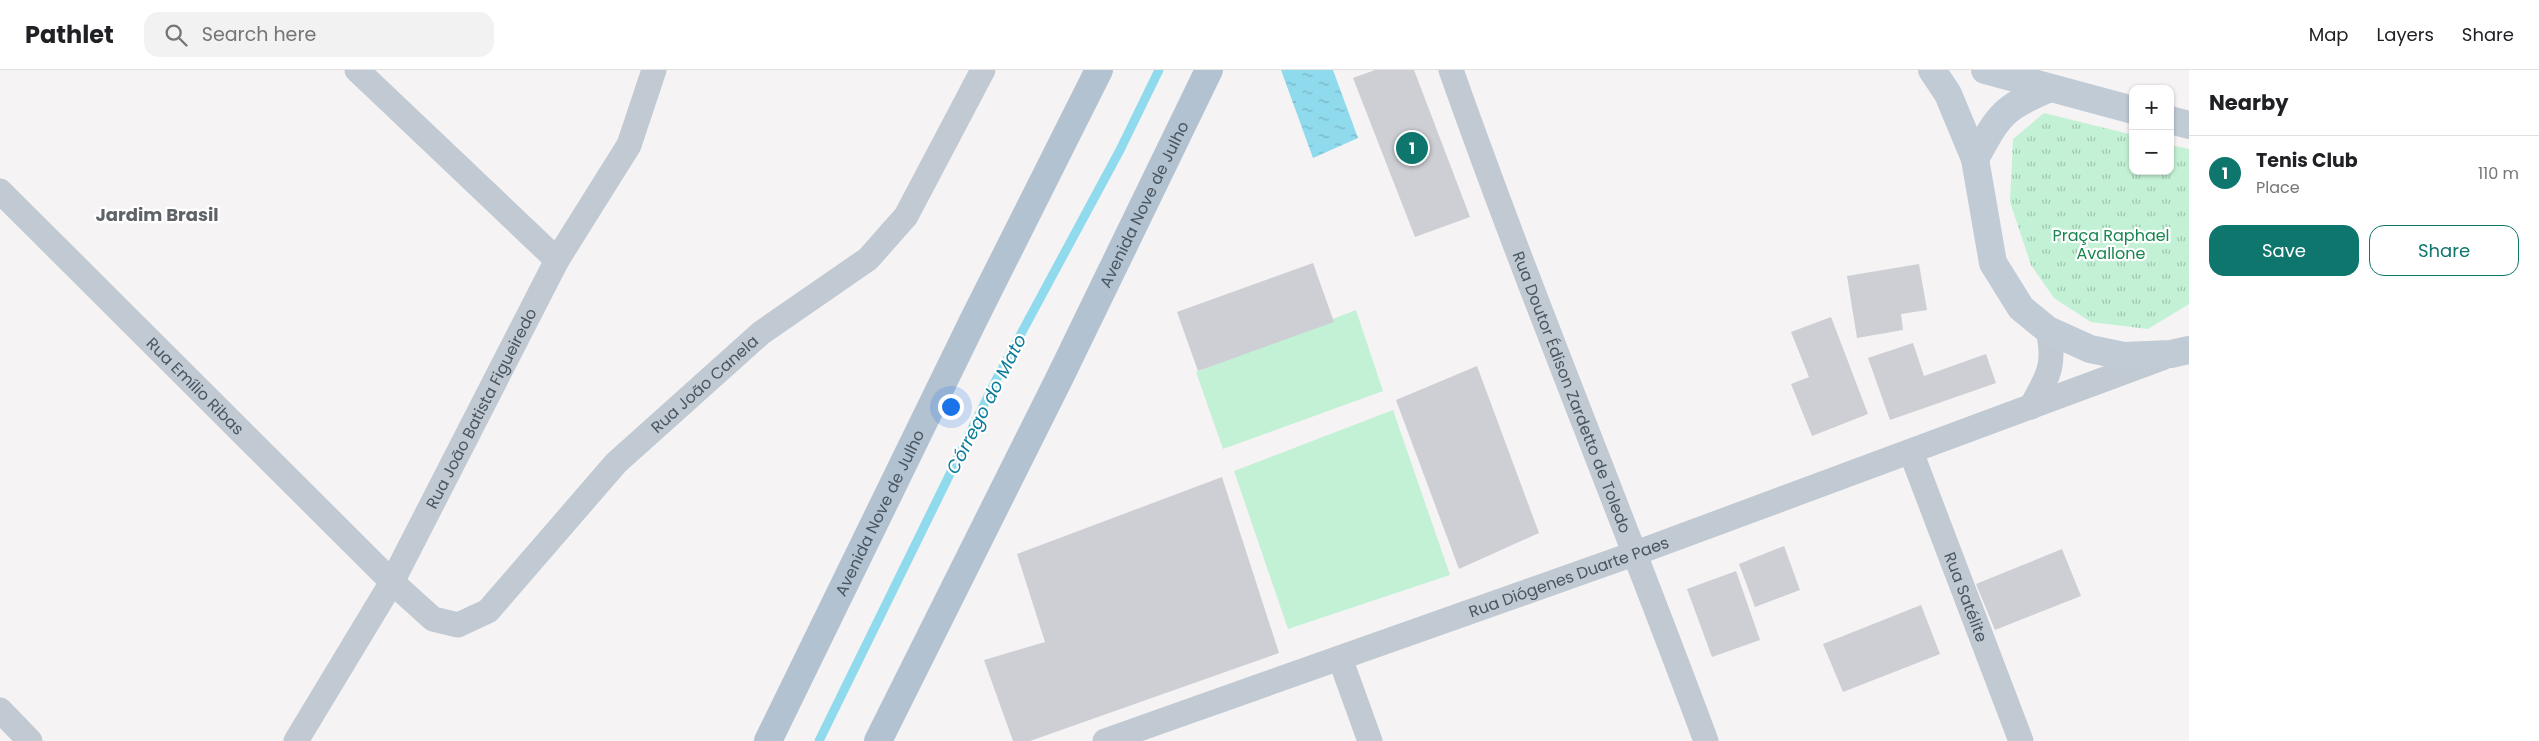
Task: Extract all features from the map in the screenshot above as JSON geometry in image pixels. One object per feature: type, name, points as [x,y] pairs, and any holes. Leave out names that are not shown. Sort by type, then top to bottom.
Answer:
[{"type":"main road","name":"Avenida Nove de Julho","points":[[768,741],[973,322],[1100,70]]},
{"type":"main road","name":"Avenida Nove de Julho","points":[[878,741],[1060,377],[1209,70]]},
{"type":"street","points":[[357,70],[558,260]]},
{"type":"street","name":"Rua João Batista Figueiredo","points":[[296,741],[392,582],[558,260],[629,145],[654,70]]},
{"type":"street","name":"Rua João Canela","points":[[392,582],[433,618],[458,625],[488,611],[616,463],[761,333],[868,259],[906,216],[983,70]]},
{"type":"street","name":"Rua Doutor Édison Zardetto de Toledo","points":[[1450,70],[1490,182],[1636,553],[1706,741]]},
{"type":"street","name":"Rua Diógenes Duarte Paes","points":[[1932,70],[1948,94],[1974,159],[1993,263],[2020,308],[2048,330],[2090,350],[2124,356],[2180,352]]},
{"type":"street","points":[[1984,70],[2129,109]]},
{"type":"street","points":[[1974,159],[1996,120],[2018,102],[2050,88]]},
{"type":"street","points":[[2174,121],[2189,125]]},
{"type":"street","name":"Rua Emílio Ribas","points":[[0,191],[392,582]]},
{"type":"street","points":[[2031,407],[2049,374],[2053,352],[2048,330]]},
{"type":"street","name":"Rua Diógenes Duarte Paes","points":[[1105,741],[1636,553],[2180,352]]},
{"type":"street","name":"Rua Satélite","points":[[1911,452],[2021,741]]},
{"type":"street","points":[[1340,658],[1370,741]]},
{"type":"street","points":[[0,710],[30,741]]},
{"type":"green space","name":"Praça Raphael Avallone","points":[[2044,113],[2129,134],[2129,175],[2174,175],[2174,146],[2189,149],[2189,304],[2148,329],[2091,322],[2054,298],[2031,265],[2010,202],[2013,139]]},
{"type":"green space","points":[[1356,310],[1383,391],[1223,449],[1196,372]]},
{"type":"green space","points":[[1393,410],[1450,575],[1288,629],[1234,471]]},
{"type":"water","points":[[1281,70],[1333,70],[1358,138],[1313,158]]},
{"type":"building","points":[[1375,70],[1414,70],[1470,217],[1415,237],[1353,78]]},
{"type":"building","points":[[1313,263],[1334,322],[1198,371],[1177,312]]},
{"type":"building","points":[[1919,264],[1927,310],[1901,314],[1903,330],[1857,338],[1847,276]]},
{"type":"building","points":[[1831,317],[1868,414],[1812,436],[1791,384],[1809,377],[1791,332]]},
{"type":"building","points":[[1913,343],[1924,376],[1986,354],[1996,383],[1890,420],[1868,358]]},
{"type":"building","points":[[1477,366],[1539,533],[1459,569],[1396,400]]},
{"type":"building","points":[[1222,477],[1279,653],[1030,741],[1013,741],[984,660],[1045,642],[1017,554]]},
{"type":"building","points":[[1784,546],[1800,590],[1755,607],[1739,564]]},
{"type":"building","points":[[2062,549],[2081,596],[1995,630],[1976,584]]},
{"type":"building","points":[[1736,571],[1760,640],[1712,657],[1687,589]]},
{"type":"building","points":[[1921,605],[1940,654],[1843,692],[1823,644]]},
{"type":"waterway","name":"Córrego do Mato","points":[[819,741],[996,380],[1120,150],[1159,70]]},
{"type":"place","name":"Tenis Club","points":[[1412,148]]},
{"type":"district","name":"Jardim Brasil","points":[[157,214]]}]
